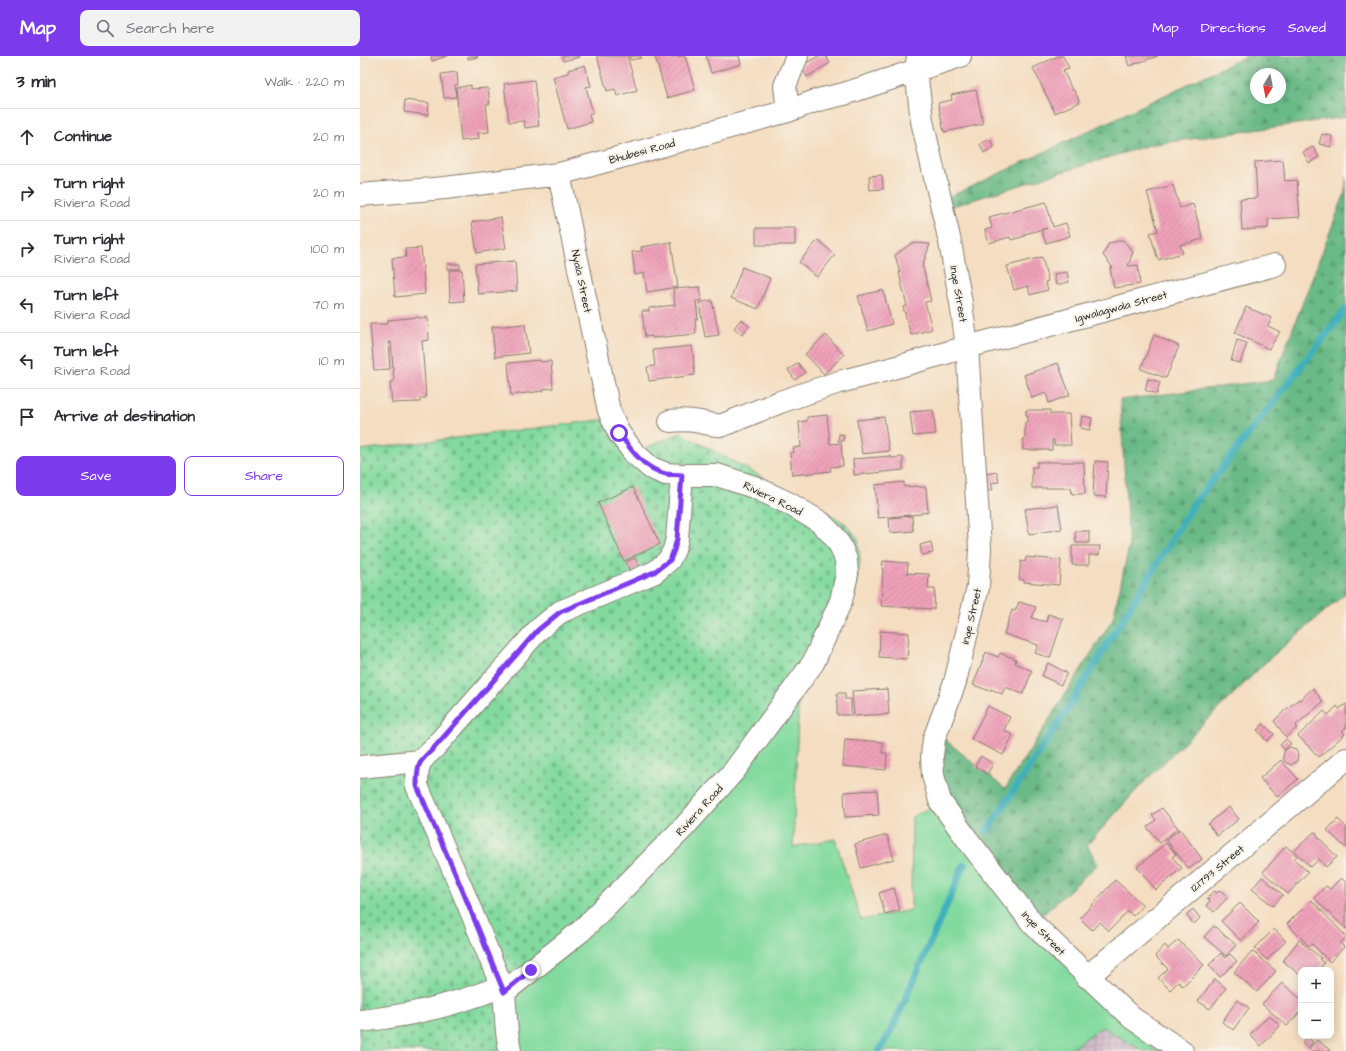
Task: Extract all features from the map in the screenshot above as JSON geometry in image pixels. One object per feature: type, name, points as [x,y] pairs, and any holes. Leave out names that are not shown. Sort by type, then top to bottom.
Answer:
[{"type":"street","points":[[788,111],[785,86],[797,56]]},
{"type":"street","name":"Bhubesi Road","points":[[360,195],[445,188],[559,174],[788,111],[818,100],[844,94],[917,63],[960,56]]},
{"type":"street","name":"Inqe Street","points":[[917,63],[922,121],[950,242],[962,303],[967,347],[980,548],[978,587],[955,682],[934,739],[932,756],[933,775],[940,801],[967,839],[1033,924],[1087,977],[1132,1018],[1182,1051]]},
{"type":"street","name":"Nyala Street","points":[[559,174],[609,411],[619,433],[634,453],[651,468],[666,474],[682,475]]},
{"type":"street","name":"Igwalagwala Street","points":[[670,421],[683,420],[715,426],[723,425],[780,402],[839,382],[1275,265]]},
{"type":"street","name":"Riviera Road","points":[[360,1021],[388,1018],[445,1006],[503,989],[581,930],[685,826],[734,771],[813,663],[842,601],[847,574],[846,560],[841,547],[833,535],[820,522],[788,503],[754,487],[716,474],[682,475]]},
{"type":"street","points":[[510,1051],[503,989],[417,786],[417,774],[420,761],[434,748],[538,630],[560,612],[654,572],[670,560],[677,539],[682,475]]},
{"type":"street","name":"121793 Street","points":[[1087,977],[1346,759]]},
{"type":"street","points":[[360,767],[420,761]]},
{"type":"shaded area","points":[[1102,1027],[1143,1051],[1068,1051]]},
{"type":"green space","points":[[1247,56],[1346,56],[1346,117],[1149,145],[940,210],[939,202]]},
{"type":"green space","points":[[1346,176],[1346,593],[1268,660],[1142,784],[1087,845],[1098,864],[1034,923],[941,801],[937,733],[1005,789],[1113,619],[1129,547],[1120,400],[1273,380],[1345,193]]},
{"type":"green space","points":[[616,418],[636,452],[680,433],[824,510],[846,524],[858,539],[860,560],[854,598],[799,691],[713,802],[506,991],[511,1051],[360,1051],[360,450]]},
{"type":"green space","points":[[799,691],[793,847],[835,839],[861,920],[911,910],[912,817],[941,801],[1034,923],[1183,1051],[1143,1051],[1102,1027],[1068,1051],[511,1051],[506,991]]},
{"type":"building","points":[[431,56],[447,56],[432,61]]},
{"type":"building","points":[[468,56],[478,56],[478,57],[468,59]]},
{"type":"building","points":[[562,56],[579,56],[579,57],[563,61]]},
{"type":"building","points":[[597,56],[627,56],[637,90],[617,96],[615,89],[607,91]]},
{"type":"building","points":[[629,56],[641,56],[641,58],[630,60]]},
{"type":"building","points":[[655,56],[685,56],[695,90],[667,98]]},
{"type":"building","points":[[706,56],[739,56],[741,64],[711,73]]},
{"type":"building","points":[[819,56],[826,56],[830,63],[807,77],[801,66]]},
{"type":"building","points":[[1058,56],[1063,56],[1069,68],[1063,70],[1072,90],[1074,90],[1080,102],[1055,113],[1033,68]]},
{"type":"building","points":[[1126,56],[1158,56],[1129,66]]},
{"type":"building","points":[[585,65],[591,86],[586,87],[593,113],[589,115],[591,122],[567,129],[553,77],[568,73],[568,70]]},
{"type":"building","points":[[457,72],[458,85],[455,85],[456,97],[444,98],[441,74]]},
{"type":"building","points":[[534,80],[539,126],[525,128],[524,121],[509,122],[504,84]]},
{"type":"building","points":[[471,85],[471,89],[488,88],[490,104],[486,104],[489,132],[478,133],[479,139],[461,141],[456,88]]},
{"type":"building","points":[[976,90],[983,124],[944,132],[938,103],[952,100],[951,95]]},
{"type":"building","points":[[405,100],[429,103],[428,115],[404,112]]},
{"type":"building","points":[[1322,134],[1332,136],[1331,147],[1319,144]]},
{"type":"building","points":[[990,139],[994,147],[984,153],[980,144]]},
{"type":"building","points":[[1313,147],[1319,157],[1309,163],[1303,152]]},
{"type":"building","points":[[1283,160],[1285,181],[1297,180],[1300,217],[1268,219],[1268,228],[1242,230],[1240,199],[1257,198],[1255,162]]},
{"type":"building","points":[[882,175],[883,189],[870,190],[869,176]]},
{"type":"building","points":[[1173,185],[1180,208],[1193,204],[1203,239],[1180,245],[1183,253],[1158,260],[1150,233],[1158,231],[1147,192]]},
{"type":"building","points":[[1046,202],[1053,227],[1066,223],[1070,236],[1046,243],[1041,230],[1047,228],[1025,234],[1025,236],[1011,240],[1010,237],[989,243],[985,230],[992,228],[989,217]]},
{"type":"building","points":[[501,217],[506,248],[477,253],[472,222]]},
{"type":"building","points":[[756,228],[795,228],[795,245],[756,245]]},
{"type":"building","points":[[818,240],[835,255],[817,277],[799,262]]},
{"type":"building","points":[[1123,240],[1133,252],[1128,266],[1138,265],[1140,284],[1114,288],[1110,268],[1113,268],[1103,255],[1109,243]]},
{"type":"building","points":[[671,242],[678,287],[647,292],[644,273],[635,275],[632,252],[642,251],[641,247]]},
{"type":"building","points":[[912,243],[930,244],[922,267],[931,301],[925,302],[932,329],[911,335],[903,307],[907,306],[895,255]]},
{"type":"building","points":[[421,248],[425,294],[395,297],[392,258],[406,257],[405,249]]},
{"type":"building","points":[[1042,257],[1048,281],[1045,282],[1048,290],[1030,295],[1028,286],[1014,290],[1007,266]]},
{"type":"building","points":[[515,261],[517,291],[478,294],[475,264]]},
{"type":"building","points":[[448,264],[460,264],[460,269],[447,269]]},
{"type":"building","points":[[742,267],[770,278],[758,309],[731,298]]},
{"type":"building","points":[[449,270],[462,270],[464,301],[450,302]]},
{"type":"building","points":[[1067,272],[1069,282],[1056,285],[1054,274]]},
{"type":"building","points":[[700,287],[702,301],[696,301],[698,319],[695,319],[696,334],[653,338],[652,336],[645,337],[642,311],[649,311],[649,308],[675,305],[673,289]]},
{"type":"building","points":[[883,290],[892,324],[868,331],[858,296]]},
{"type":"building","points":[[712,300],[719,335],[705,337],[699,303]]},
{"type":"building","points":[[1246,307],[1272,318],[1268,326],[1280,332],[1269,349],[1235,333]]},
{"type":"building","points":[[428,317],[429,340],[422,341],[426,398],[420,398],[420,402],[392,403],[390,382],[394,381],[391,342],[388,342],[390,369],[374,370],[370,324],[388,324],[388,320]]},
{"type":"building","points":[[741,319],[749,326],[742,335],[734,328]]},
{"type":"building","points":[[525,324],[529,353],[495,357],[492,327]]},
{"type":"building","points":[[826,335],[844,355],[824,374],[805,354]]},
{"type":"building","points":[[1154,335],[1179,346],[1166,378],[1141,369]]},
{"type":"building","points":[[1237,340],[1247,343],[1240,363],[1231,361]]},
{"type":"building","points":[[692,346],[695,375],[649,381],[647,367],[655,366],[653,350]]},
{"type":"building","points":[[540,360],[541,362],[551,361],[553,388],[544,389],[543,391],[511,395],[508,363]]},
{"type":"building","points":[[798,363],[805,373],[795,380],[788,370]]},
{"type":"building","points":[[1058,363],[1070,395],[1049,403],[1046,393],[1032,398],[1024,375]]},
{"type":"building","points":[[1148,379],[1160,382],[1157,394],[1145,390]]},
{"type":"building","points":[[933,410],[936,434],[913,436],[910,412]]},
{"type":"building","points":[[1026,410],[1050,410],[1050,414],[1069,414],[1071,445],[1054,445],[1054,440],[1052,440],[1052,450],[1023,450],[1025,422],[1028,422]]},
{"type":"building","points":[[827,415],[830,444],[841,443],[843,466],[830,467],[831,471],[792,475],[790,453],[794,452],[793,448],[801,447],[799,422],[807,421],[807,417]]},
{"type":"building","points":[[1082,416],[1092,418],[1090,430],[1080,428]]},
{"type":"building","points":[[884,417],[889,451],[862,454],[857,420]]},
{"type":"building","points":[[839,434],[844,435],[843,441],[838,441]]},
{"type":"building","points":[[891,456],[891,458],[903,457],[903,470],[854,475],[853,459]]},
{"type":"building","points":[[1095,461],[1108,462],[1106,497],[1093,496]]},
{"type":"building","points":[[1037,462],[1084,462],[1085,494],[1072,494],[1071,488],[1032,488],[1032,467],[1037,467]]},
{"type":"building","points":[[997,472],[999,482],[991,483],[993,490],[984,492],[985,474]]},
{"type":"building","points":[[904,482],[904,487],[926,487],[928,512],[878,518],[875,485]]},
{"type":"building","points":[[633,487],[660,544],[624,561],[598,503]]},
{"type":"building","points":[[1058,505],[1062,529],[1029,534],[1025,509]]},
{"type":"building","points":[[912,516],[913,531],[890,533],[889,518]]},
{"type":"building","points":[[1075,531],[1089,531],[1089,543],[1076,543]]},
{"type":"building","points":[[931,542],[933,553],[922,555],[920,545]]},
{"type":"building","points":[[1072,546],[1100,546],[1099,555],[1089,555],[1089,565],[1072,565]]},
{"type":"building","points":[[1026,557],[1061,560],[1059,585],[1024,582],[1024,580],[1019,579],[1021,561],[1025,562]]},
{"type":"building","points":[[635,558],[640,568],[630,572],[626,562]]},
{"type":"building","points":[[883,561],[908,563],[907,573],[929,574],[928,589],[935,589],[934,609],[881,606]]},
{"type":"building","points":[[1019,602],[1036,607],[1032,618],[1046,622],[1048,614],[1063,619],[1050,658],[1035,653],[1038,645],[1004,634],[1012,610],[1015,611]]},
{"type":"building","points":[[880,631],[909,633],[907,659],[879,657]]},
{"type":"building","points":[[986,652],[998,657],[1000,653],[1016,659],[1015,663],[1032,671],[1023,694],[1005,687],[1002,694],[991,689],[990,691],[973,685]]},
{"type":"building","points":[[1048,663],[1067,673],[1061,685],[1042,676]]},
{"type":"building","points":[[1313,688],[1323,702],[1296,725],[1297,728],[1286,737],[1274,721],[1285,710],[1299,699],[1300,700]]},
{"type":"building","points":[[887,689],[889,714],[854,716],[852,691]]},
{"type":"building","points":[[837,693],[845,693],[845,699],[851,699],[851,715],[837,715]]},
{"type":"building","points":[[1346,704],[1346,728],[1342,731],[1345,734],[1319,757],[1298,736],[1324,711],[1328,715],[1337,706],[1339,709]]},
{"type":"building","points":[[988,706],[1010,717],[1004,730],[1013,735],[1003,755],[971,739]]},
{"type":"building","points":[[1263,724],[1274,734],[1267,741],[1257,730]]},
{"type":"building","points":[[845,739],[883,742],[882,753],[887,753],[886,770],[843,766]]},
{"type":"building","points":[[1286,739],[1291,743],[1285,750],[1280,745]]},
{"type":"building","points":[[1290,747],[1295,749],[1298,754],[1297,761],[1291,765],[1285,762],[1283,757],[1284,751]]},
{"type":"building","points":[[981,756],[993,764],[987,774],[975,766]]},
{"type":"building","points":[[1281,760],[1298,779],[1277,797],[1260,778]]},
{"type":"building","points":[[877,790],[879,815],[845,817],[844,792]]},
{"type":"building","points":[[1229,807],[1239,819],[1217,836],[1208,824]]},
{"type":"building","points":[[1162,808],[1178,828],[1160,843],[1147,827],[1156,820],[1152,815]]},
{"type":"building","points":[[1338,819],[1346,827],[1346,848],[1327,830]]},
{"type":"building","points":[[1180,829],[1202,859],[1189,869],[1166,840]]},
{"type":"building","points":[[1314,832],[1316,832],[1319,838],[1337,857],[1326,867],[1319,859],[1311,867],[1294,851]]},
{"type":"building","points":[[887,835],[894,859],[861,868],[855,844]]},
{"type":"building","points":[[1166,843],[1176,854],[1172,857],[1182,868],[1156,890],[1137,867]]},
{"type":"building","points":[[1286,846],[1297,856],[1294,859],[1308,872],[1288,894],[1263,872]]},
{"type":"building","points":[[1262,877],[1283,895],[1273,906],[1252,889]]},
{"type":"building","points":[[1341,878],[1346,882],[1346,929],[1314,898],[1326,886],[1330,889]]},
{"type":"building","points":[[1115,880],[1143,905],[1133,916],[1128,911],[1109,931],[1100,922],[1092,930],[1080,918]]},
{"type":"building","points":[[894,888],[900,910],[885,914],[879,893]]},
{"type":"building","points":[[1220,890],[1228,897],[1214,912],[1206,905],[1210,901],[1207,898],[1214,891],[1217,893]]},
{"type":"building","points":[[1311,900],[1346,936],[1346,938],[1340,943],[1344,947],[1330,962],[1312,944],[1309,946],[1287,924]]},
{"type":"building","points":[[1240,903],[1259,922],[1241,941],[1221,921]]},
{"type":"building","points":[[1193,909],[1200,918],[1194,924],[1186,915]]},
{"type":"building","points":[[1214,926],[1236,945],[1226,956],[1204,937]]},
{"type":"building","points":[[1274,929],[1286,941],[1267,960],[1255,948]]},
{"type":"building","points":[[1178,940],[1204,965],[1183,986],[1178,982],[1170,990],[1158,978],[1168,969],[1155,956],[1165,945],[1168,949]]},
{"type":"building","points":[[1299,940],[1321,958],[1319,959],[1324,963],[1321,967],[1298,967],[1298,974],[1283,961]]},
{"type":"building","points":[[1252,951],[1276,971],[1257,992],[1234,972]]},
{"type":"building","points":[[1221,953],[1225,958],[1230,954],[1237,961],[1220,977],[1209,965]]},
{"type":"building","points":[[1215,979],[1226,988],[1210,1009],[1198,1001]]},
{"type":"building","points":[[1282,983],[1298,996],[1298,1014],[1287,1026],[1262,1004]]},
{"type":"building","points":[[1237,1000],[1249,1008],[1233,1030],[1222,1022]]},
{"type":"building","points":[[1269,1015],[1280,1026],[1261,1046],[1250,1035]]},
{"type":"building","points":[[1305,1039],[1309,1039],[1313,1042],[1308,1048],[1302,1043]]},
{"type":"building","points":[[1317,1040],[1331,1051],[1312,1051],[1309,1049]]},
{"type":"waterway","points":[[987,831],[1065,713],[1193,505],[1346,309]]},
{"type":"waterway","points":[[879,1051],[894,1025],[964,865]]},
{"type":"route","points":[[531,970],[511,988],[504,992],[464,894],[417,786],[417,774],[420,761],[434,748],[538,630],[560,612],[654,572],[670,560],[677,539],[682,475],[666,474],[651,468],[634,453],[619,433]]}]
